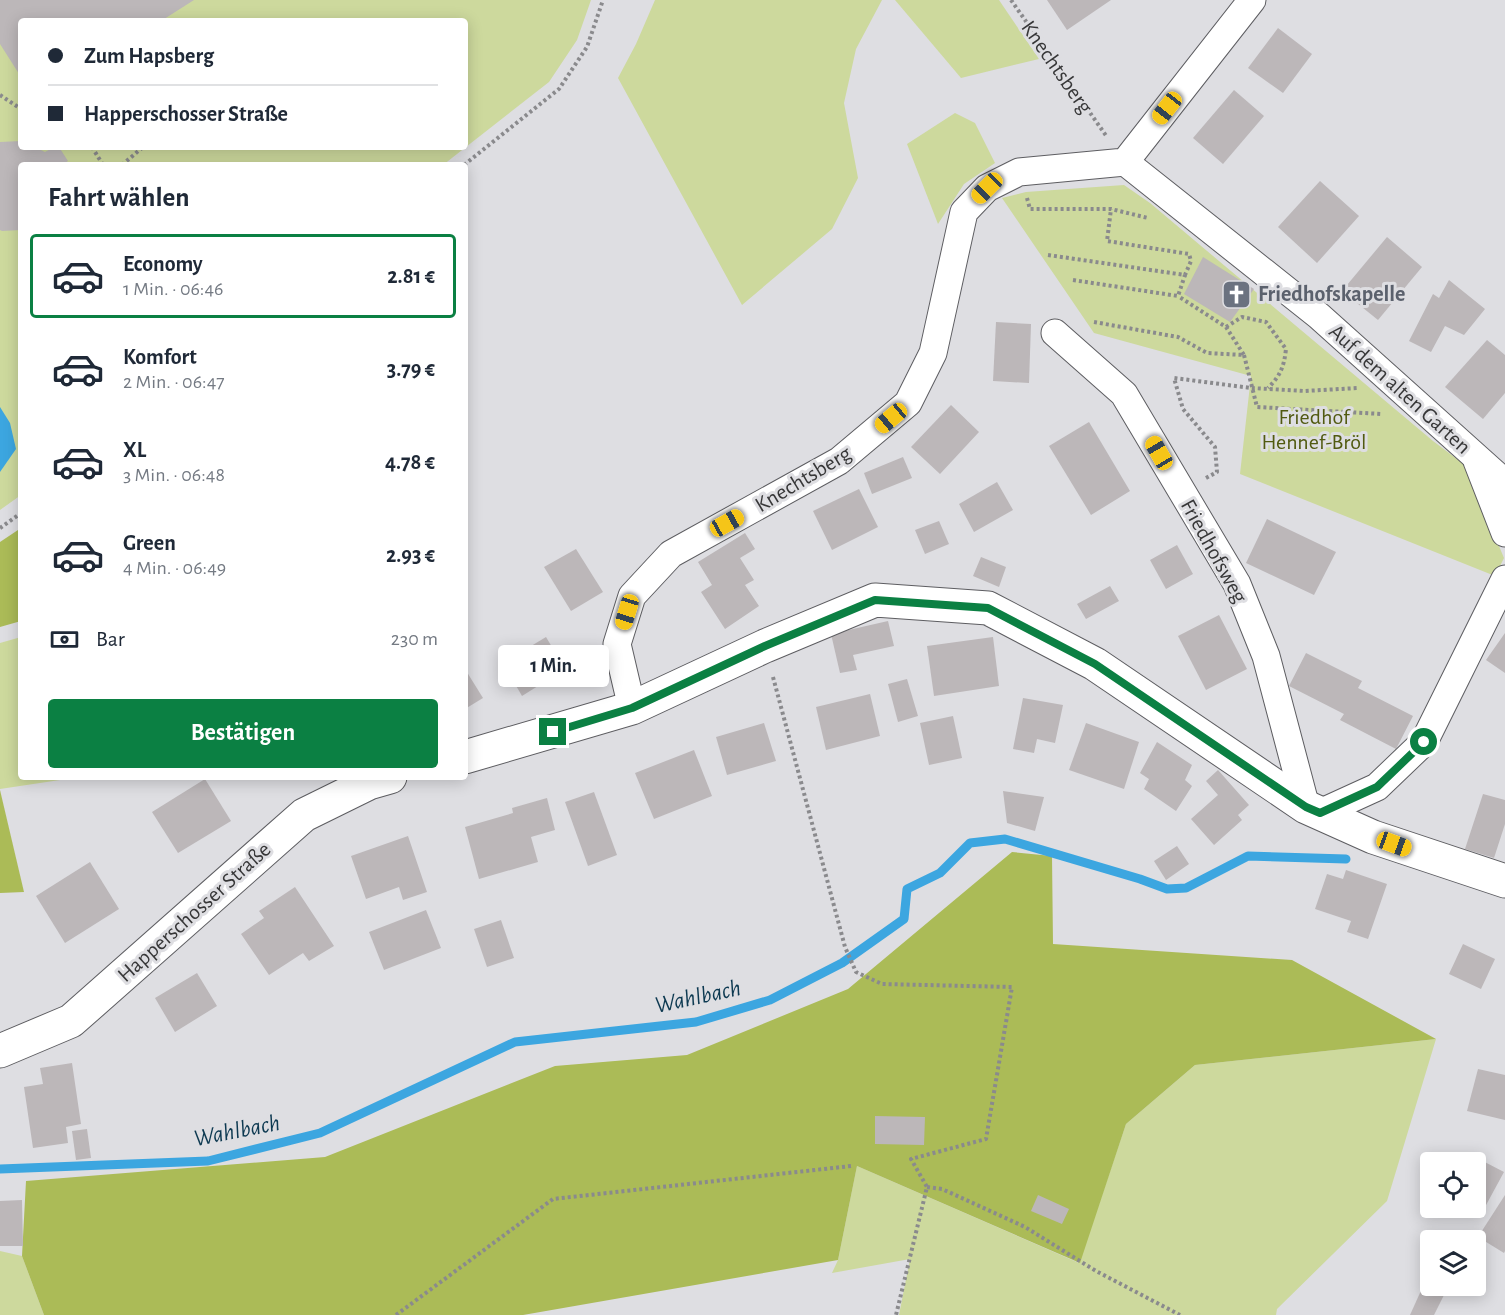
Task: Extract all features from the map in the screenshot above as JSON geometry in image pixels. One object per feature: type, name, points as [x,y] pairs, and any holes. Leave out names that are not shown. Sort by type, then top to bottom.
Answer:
[{"type":"street","points":[[1125,162],[1252,0]]},
{"type":"street","name":"Knechtsberg","points":[[632,708],[618,644],[632,596],[671,554],[839,461],[908,403],[933,352],[964,212],[987,188],[1020,172],[1125,162]]},
{"type":"street","name":"Auf dem alten Garten","points":[[1125,162],[1319,316],[1505,483]]},
{"type":"street","name":"Friedhofsweg","points":[[1055,333],[1124,394],[1237,584],[1266,656],[1313,810]]},
{"type":"street","points":[[1474,456],[1505,532]]},
{"type":"street","points":[[1313,810],[1377,787],[1424,742],[1505,579]]},
{"type":"street","points":[[468,756],[632,708],[765,646],[875,600],[988,608],[1095,664],[1313,810],[1373,837],[1505,881]]},
{"type":"street","name":"Happerschosser Straße","points":[[0,1051],[71,1021],[304,815],[380,780]]},
{"type":"path","points":[[468,162],[559,90],[587,46],[603,0]]},
{"type":"path","name":"Knechtsberg","points":[[1011,0],[1070,88],[1125,162]]},
{"type":"path","points":[[0,95],[18,106]]},
{"type":"path","points":[[126,162],[140,150]]},
{"type":"path","points":[[1020,172],[1030,210],[1111,209],[1149,218]]},
{"type":"path","points":[[1111,209],[1107,241],[1189,254],[1191,261],[1178,296]]},
{"type":"path","points":[[1048,255],[1185,275]]},
{"type":"path","points":[[1073,280],[1178,296],[1226,327],[1245,355],[1257,407],[1381,414]]},
{"type":"path","points":[[1226,327],[1242,316],[1266,322],[1286,349],[1284,368],[1268,388]]},
{"type":"path","points":[[1094,322],[1178,337],[1207,353],[1245,355]]},
{"type":"path","points":[[1182,493],[1217,472],[1215,447],[1183,409],[1174,378],[1251,388],[1305,391],[1365,388],[1385,375]]},
{"type":"path","points":[[0,528],[18,515]]},
{"type":"path","points":[[765,646],[845,947],[856,972],[882,984],[1012,987],[986,1139],[911,1159],[927,1187],[896,1315]]},
{"type":"path","points":[[396,1315],[553,1199],[851,1166]]},
{"type":"path","points":[[927,1187],[942,1190],[1025,1227],[1096,1271],[1180,1315]]},
{"type":"green space","points":[[0,0],[591,0],[577,40],[549,82],[468,145],[468,18],[18,18],[18,150],[462,150],[447,162],[18,162],[18,497],[0,510]]},
{"type":"green space","points":[[655,0],[882,0],[856,49],[844,103],[858,178],[832,229],[742,305],[618,78]]},
{"type":"green space","points":[[895,0],[999,0],[1039,59],[961,78]]},
{"type":"green space","points":[[955,113],[975,123],[995,163],[964,184],[938,224],[907,144]]},
{"type":"green space","name":"Friedhof Hennef-Bröl","points":[[1124,185],[1150,203],[1433,441],[1465,465],[1504,558],[1495,576],[1240,474],[1251,376],[1094,333],[1002,198],[1026,192]]},
{"type":"green space","points":[[18,530],[18,622],[0,627],[0,542]]},
{"type":"green space","points":[[18,638],[18,780],[60,780],[0,789],[0,643]]},
{"type":"green space","points":[[0,790],[24,892],[0,893]]},
{"type":"green space","points":[[1012,852],[1052,856],[1053,944],[1292,960],[1436,1039],[1195,1065],[1126,1124],[1080,1263],[857,1166],[838,1260],[523,1315],[44,1315],[22,1256],[26,1181],[325,1157],[555,1066],[687,1055],[848,989]]},
{"type":"green space","points":[[1436,1039],[1387,1201],[1277,1309],[1276,1315],[899,1315],[910,1259],[832,1273],[838,1260],[857,1166],[1079,1263],[1126,1124],[1195,1065]]},
{"type":"green space","points":[[0,1251],[22,1256],[44,1315],[0,1315]]},
{"type":"water","points":[[0,407],[10,423],[16,449],[0,472]]},
{"type":"building","points":[[0,0],[194,0],[166,18],[18,18],[18,72],[0,44]]},
{"type":"building","points":[[1047,0],[1111,0],[1067,30]]},
{"type":"building","points":[[1278,28],[1312,54],[1283,93],[1248,68]]},
{"type":"building","points":[[1234,90],[1264,116],[1223,164],[1193,138]]},
{"type":"building","points":[[18,141],[18,150],[45,152],[61,150],[68,161],[18,162],[18,230],[0,230],[0,142]]},
{"type":"building","points":[[1320,181],[1359,216],[1317,263],[1278,227]]},
{"type":"building","points":[[1387,237],[1422,267],[1378,320],[1342,291]]},
{"type":"building","points":[[1203,257],[1254,289],[1230,322],[1184,294]]},
{"type":"building","points":[[1449,280],[1485,309],[1464,335],[1445,326],[1431,352],[1409,341],[1433,294],[1439,298]]},
{"type":"building","points":[[996,322],[1031,324],[1029,383],[993,381]]},
{"type":"building","points":[[1487,340],[1505,355],[1505,393],[1483,419],[1445,387]]},
{"type":"building","points":[[951,405],[979,432],[940,474],[911,447]]},
{"type":"building","points":[[1089,422],[1130,491],[1091,515],[1049,446]]},
{"type":"building","points":[[903,457],[912,478],[872,494],[864,473]]},
{"type":"building","points":[[997,482],[1013,510],[974,532],[959,504]]},
{"type":"building","points":[[859,489],[878,527],[832,550],[813,511]]},
{"type":"building","points":[[1267,519],[1336,552],[1314,595],[1246,563]]},
{"type":"building","points":[[939,521],[949,544],[925,554],[915,530]]},
{"type":"building","points":[[745,533],[755,549],[740,558],[754,580],[745,585],[759,606],[725,629],[701,592],[712,585],[698,562]]},
{"type":"building","points":[[1177,545],[1193,574],[1166,589],[1150,560]]},
{"type":"building","points":[[576,549],[603,592],[571,611],[544,567]]},
{"type":"building","points":[[981,557],[1006,567],[999,587],[973,576]]},
{"type":"building","points":[[1110,586],[1119,601],[1086,619],[1077,604]]},
{"type":"building","points":[[1219,615],[1247,669],[1206,690],[1178,636]]},
{"type":"building","points":[[888,621],[894,646],[853,655],[857,670],[840,673],[831,634]]},
{"type":"building","points":[[1505,633],[1505,673],[1486,660]]},
{"type":"building","points":[[546,637],[565,669],[522,696],[503,663]]},
{"type":"building","points":[[993,637],[999,686],[934,696],[927,646]]},
{"type":"building","points":[[1306,653],[1362,681],[1358,688],[1413,716],[1396,749],[1340,720],[1344,714],[1289,686]]},
{"type":"building","points":[[468,674],[483,698],[468,707]]},
{"type":"building","points":[[907,679],[918,716],[898,722],[888,684]]},
{"type":"building","points":[[870,694],[880,736],[826,750],[816,707]]},
{"type":"building","points":[[1023,698],[1063,705],[1055,743],[1037,739],[1034,753],[1013,749]]},
{"type":"building","points":[[953,716],[962,758],[929,765],[920,723]]},
{"type":"building","points":[[764,723],[776,761],[727,775],[716,737]]},
{"type":"building","points":[[1086,723],[1139,742],[1124,789],[1069,770]]},
{"type":"building","points":[[1157,742],[1192,765],[1185,780],[1192,786],[1176,811],[1144,789],[1149,779],[1140,773]]},
{"type":"building","points":[[694,750],[712,796],[654,819],[635,773]]},
{"type":"building","points":[[1218,770],[1249,805],[1238,815],[1242,820],[1214,845],[1191,819],[1218,795],[1206,781]]},
{"type":"building","points":[[206,780],[231,821],[178,853],[152,812]]},
{"type":"building","points":[[1003,791],[1044,797],[1035,831],[1007,823]]},
{"type":"building","points":[[594,792],[617,855],[588,866],[565,802]]},
{"type":"building","points":[[1483,794],[1505,800],[1505,824],[1494,858],[1465,849]]},
{"type":"building","points":[[547,798],[555,830],[531,837],[538,862],[479,879],[465,827],[513,813],[512,808]]},
{"type":"building","points":[[408,836],[427,892],[403,900],[399,887],[366,899],[351,856]]},
{"type":"building","points":[[1177,846],[1189,864],[1166,880],[1154,861]]},
{"type":"building","points":[[90,862],[119,909],[65,943],[36,896]]},
{"type":"building","points":[[1346,870],[1387,884],[1368,939],[1347,932],[1351,921],[1315,909],[1327,874],[1343,879]]},
{"type":"building","points":[[295,887],[334,946],[309,961],[303,953],[269,975],[241,934],[264,918],[259,911]]},
{"type":"building","points":[[426,910],[441,948],[384,970],[369,932]]},
{"type":"building","points":[[501,920],[514,958],[487,967],[474,929]]},
{"type":"building","points":[[1463,944],[1495,959],[1481,989],[1449,974]]},
{"type":"building","points":[[197,973],[217,1006],[175,1032],[155,998]]},
{"type":"building","points":[[72,1063],[81,1124],[66,1127],[68,1143],[33,1148],[24,1087],[43,1084],[40,1068]]},
{"type":"building","points":[[1478,1069],[1505,1075],[1505,1120],[1467,1111]]},
{"type":"building","points":[[875,1116],[925,1117],[924,1145],[875,1144]]},
{"type":"building","points":[[87,1129],[91,1158],[76,1160],[72,1131]]},
{"type":"building","points":[[1486,1163],[1504,1172],[1486,1205]]},
{"type":"building","points":[[1038,1195],[1069,1209],[1062,1224],[1031,1211]]},
{"type":"building","points":[[1505,1195],[1504,1253],[1486,1242],[1486,1230],[1482,1230]]},
{"type":"building","points":[[22,1200],[23,1246],[0,1246],[0,1201]]},
{"type":"building","points":[[1420,1293],[1420,1296],[1444,1296],[1434,1315],[1410,1315]]},
{"type":"waterway","name":"Wahlbach","points":[[0,1169],[208,1161],[320,1133],[515,1042],[696,1022],[770,1000],[842,963],[904,919],[907,889],[940,873],[970,843],[1005,839],[1167,889],[1186,888],[1248,856],[1346,859]]},
{"type":"place","name":"Friedhofskapelle","points":[[1237,294]]},
{"type":"route","points":[[553,732],[632,708],[798,631],[875,600],[988,608],[1095,664],[1306,807],[1320,813],[1377,787],[1424,742]]}]
